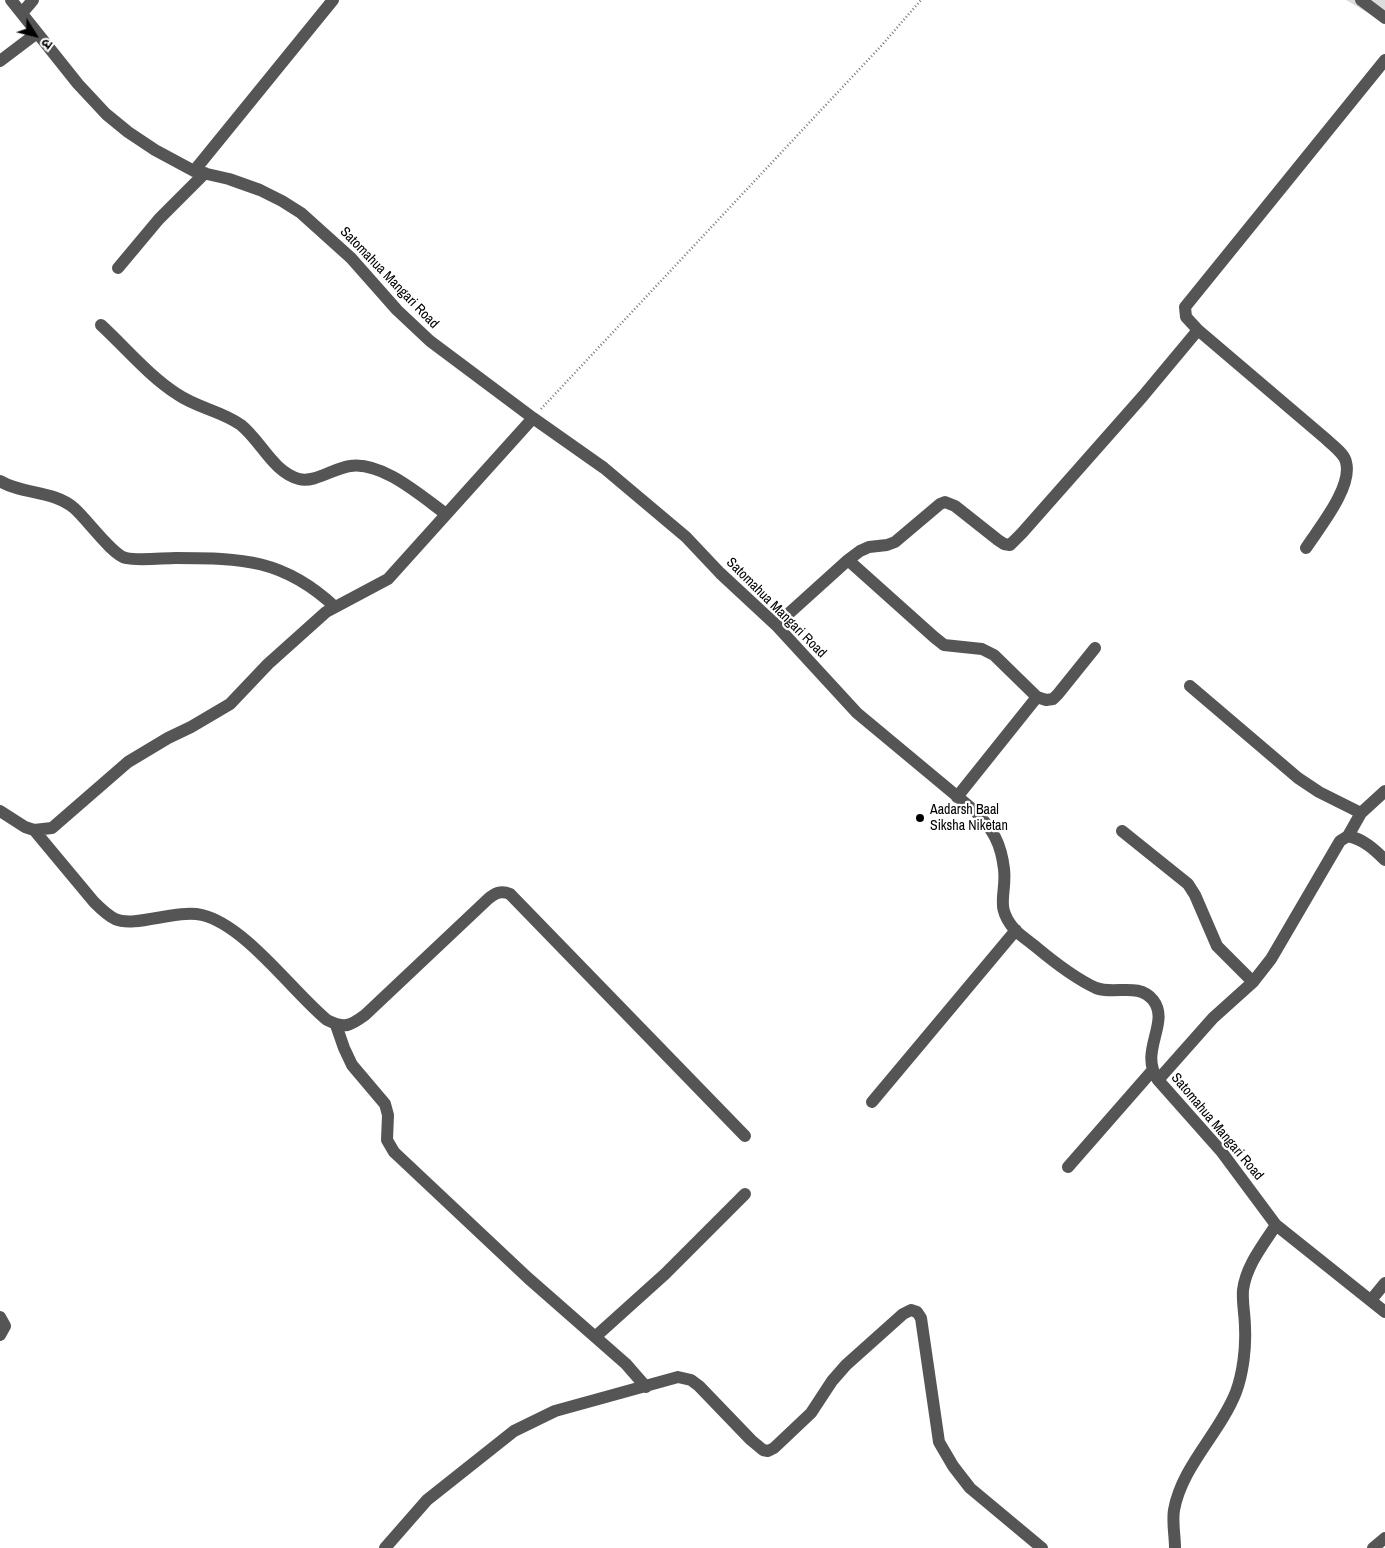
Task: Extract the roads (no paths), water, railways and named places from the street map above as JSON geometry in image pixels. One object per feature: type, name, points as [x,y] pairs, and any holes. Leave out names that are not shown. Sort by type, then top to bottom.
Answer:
[{"type":"street","name":"Satomahua Mangari Road","points":[[11,0],[78,84],[106,114],[155,150],[200,172],[260,190],[282,201],[301,214],[351,258],[397,310],[430,341],[604,468],[671,525],[776,625],[857,714],[976,812],[991,828],[1000,846],[1004,870],[1002,902],[1004,914],[1016,930],[1076,977],[1095,987],[1107,992],[1138,990],[1144,992],[1152,1000],[1158,1008],[1159,1020],[1152,1045],[1151,1061],[1155,1076],[1221,1150],[1276,1225],[1385,1312]]},
{"type":"street","points":[[22,13],[33,0]]},
{"type":"street","points":[[118,268],[200,172],[333,0]]},
{"type":"street","points":[[1361,0],[1385,18]]},
{"type":"street","points":[[0,61],[37,33]]},
{"type":"street","points":[[1306,548],[1342,491],[1347,477],[1346,462],[1326,439],[1198,330],[1186,318],[1185,306],[1385,60]]},
{"type":"street","points":[[102,325],[162,384],[190,403],[228,416],[243,427],[276,464],[291,476],[301,479],[315,477],[351,466],[372,468],[387,473],[446,514]]},
{"type":"street","points":[[776,625],[848,560],[869,547],[895,542],[940,504],[945,502],[955,506],[1004,544],[1010,545],[1143,396],[1198,330]]},
{"type":"street","points":[[0,811],[25,827],[34,830],[52,828],[128,762],[153,746],[191,727],[230,704],[294,640],[335,606],[388,580],[533,418]]},
{"type":"street","points":[[0,481],[10,487],[54,496],[66,502],[76,509],[113,549],[126,558],[216,559],[254,562],[294,576],[311,586],[335,606]]},
{"type":"street","points":[[848,560],[944,645],[982,649],[994,655],[1037,697],[1046,700],[1053,699],[1095,648]]},
{"type":"street","points":[[1190,686],[1298,778],[1318,792],[1362,813]]},
{"type":"street","points":[[957,797],[1037,697]]},
{"type":"street","points":[[1068,1167],[1213,1018],[1253,982],[1283,941],[1340,841],[1348,836],[1362,813],[1385,791]]},
{"type":"street","points":[[34,830],[105,913],[116,920],[127,922],[188,913],[204,916],[221,924],[240,935],[317,1011],[336,1025],[345,1026],[353,1024],[365,1015],[494,894],[504,892],[510,894],[745,1136]]},
{"type":"street","points":[[1122,831],[1188,884],[1196,895],[1217,946],[1253,982]]},
{"type":"street","points":[[1348,836],[1368,845],[1385,860]]},
{"type":"street","points":[[872,1102],[1016,930]]},
{"type":"street","points":[[336,1025],[352,1065],[385,1104],[388,1115],[387,1140],[394,1152],[528,1278],[626,1364],[646,1387]]},
{"type":"street","points":[[595,1337],[665,1274],[745,1194]]},
{"type":"street","points":[[1176,1548],[1173,1524],[1179,1492],[1236,1391],[1245,1348],[1243,1290],[1247,1273],[1276,1225]]},
{"type":"street","points":[[1371,1300],[1385,1283]]},
{"type":"street","points":[[385,1548],[427,1500],[514,1431],[555,1411],[678,1378],[691,1380],[751,1440],[763,1450],[768,1450],[780,1444],[811,1413],[832,1381],[846,1365],[903,1314],[911,1310],[917,1312],[921,1318],[939,1442],[953,1466],[970,1488],[1042,1548]]},
{"type":"street","points":[[0,1317],[5,1326],[0,1335]]},
{"type":"street","points":[[1373,1548],[1385,1538]]},
{"type":"place","name":"Aadarsh Baal Siksha Niketan","points":[[920,818]]}]
